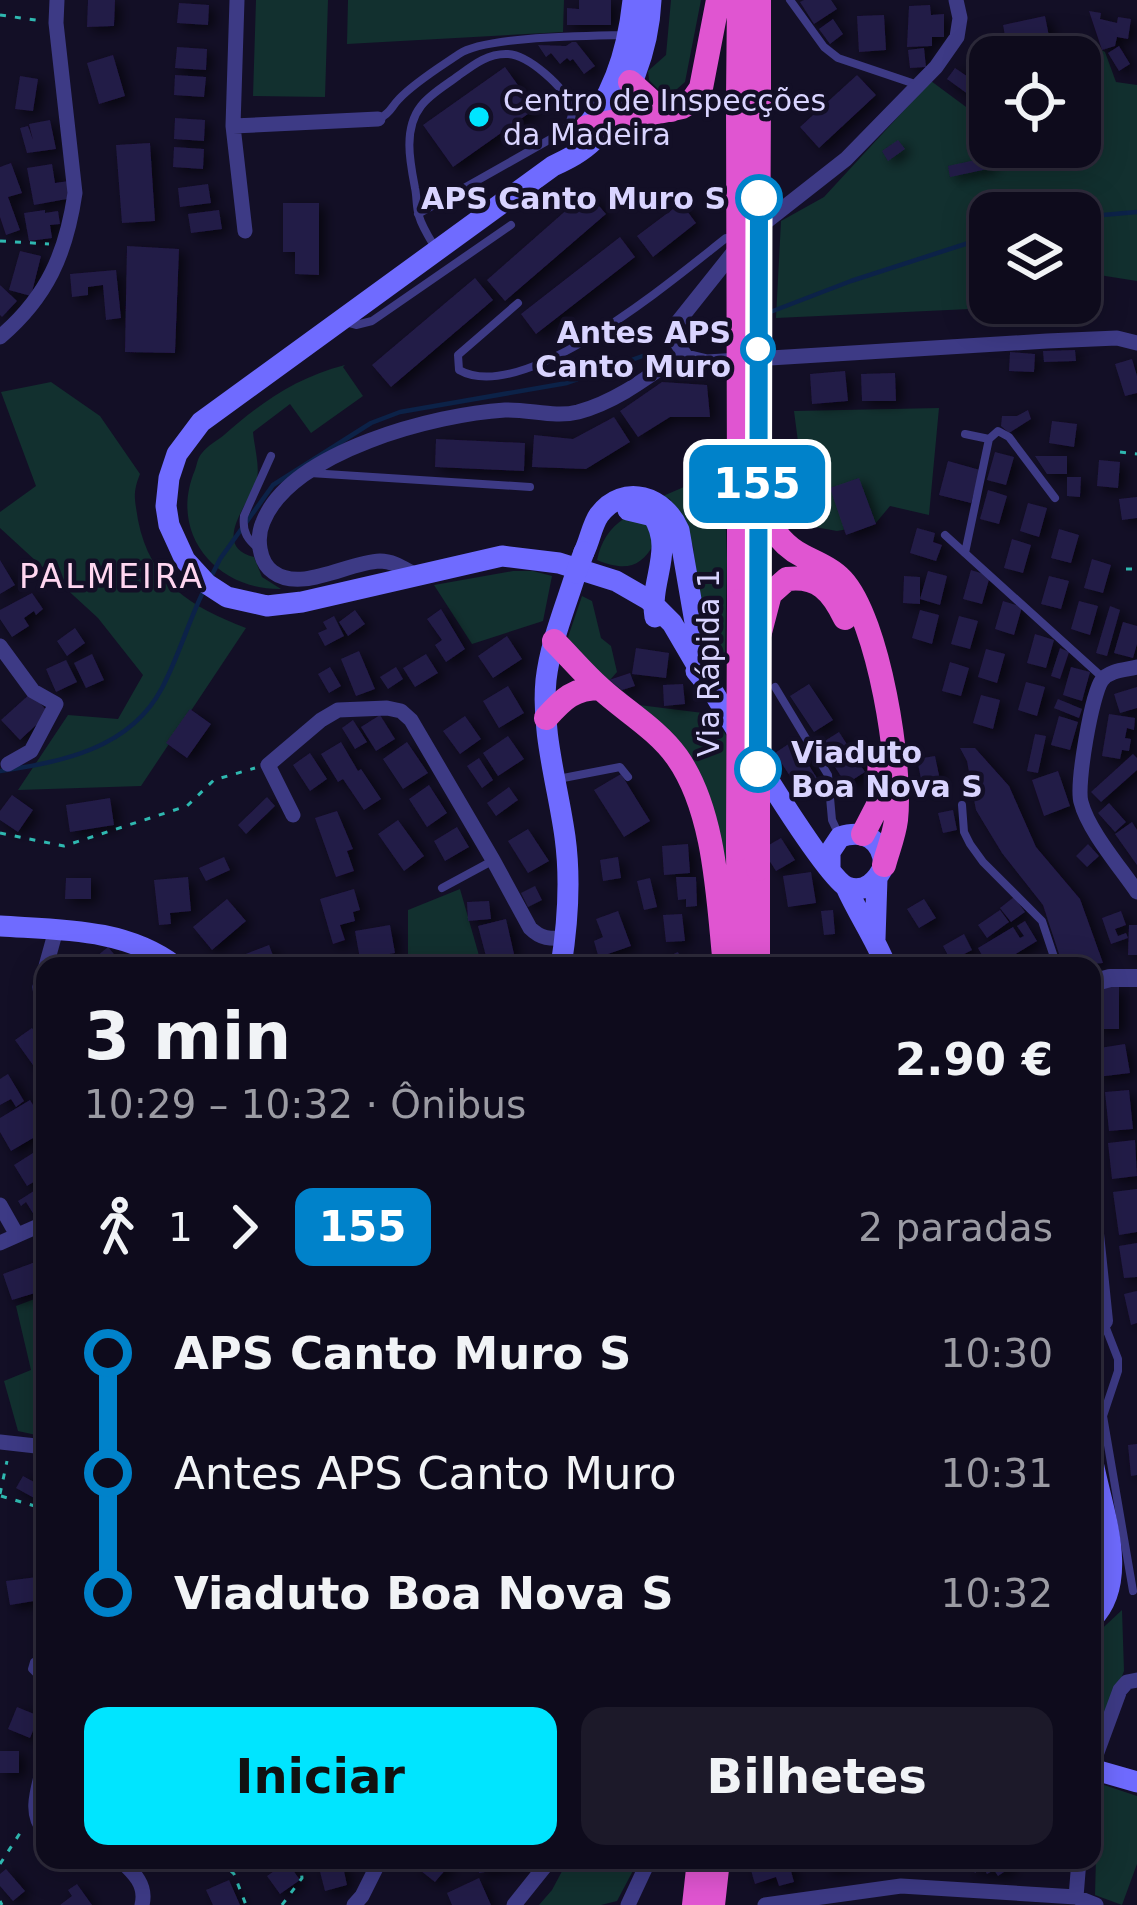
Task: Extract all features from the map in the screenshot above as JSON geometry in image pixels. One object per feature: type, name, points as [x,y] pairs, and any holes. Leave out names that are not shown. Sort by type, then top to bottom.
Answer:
[{"type":"highway","points":[[597,125],[692,101],[701,88],[718,0]]},
{"type":"highway","name":"Via Rápida 1","points":[[739,0],[749,98]]},
{"type":"highway","name":"Via Rápida 1","points":[[758,957],[755,618],[748,490],[749,98],[759,0]]},
{"type":"highway","points":[[630,82],[651,101],[671,110]]},
{"type":"highway","points":[[748,490],[783,542],[820,574],[853,635],[874,707],[881,766],[878,805],[852,834]]},
{"type":"highway","points":[[755,618],[787,579],[820,574],[841,579],[852,594],[871,641],[891,716],[896,818],[880,872]]},
{"type":"highway","name":"Via Rápida 1","points":[[739,957],[738,849],[755,618]]},
{"type":"highway","points":[[556,636],[600,688],[661,739],[691,781],[718,890],[724,957]]},
{"type":"highway","points":[[546,718],[565,697],[600,688]]},
{"type":"highway","points":[[694,1905],[698,1869]]},
{"type":"highway","points":[[713,1905],[717,1869]]},
{"type":"main road","points":[[633,0],[620,65],[595,140],[341,320],[218,410],[185,440],[169,478],[166,506],[176,545],[196,573],[217,590],[245,603],[267,606],[502,556],[559,562],[616,581],[672,623],[800,828],[846,886],[882,957]]},
{"type":"main road","points":[[597,125],[630,82],[650,23],[651,0]]},
{"type":"main road","points":[[562,957],[570,886],[546,718],[546,680],[596,520],[616,502],[640,496],[659,502],[673,514],[706,681]]},
{"type":"main road","points":[[588,543],[618,514],[630,510],[653,516],[663,536],[653,613]]},
{"type":"main road","points":[[601,578],[636,571],[662,555]]},
{"type":"main road","points":[[653,613],[687,581]]},
{"type":"main road","points":[[800,828],[871,837],[881,849],[875,939]]},
{"type":"main road","points":[[830,869],[829,857],[852,834]]},
{"type":"main road","points":[[846,886],[865,887],[880,872]]},
{"type":"main road","points":[[0,926],[119,938],[162,957]]},
{"type":"main road","points":[[1101,1501],[1111,1550],[1110,1589],[1101,1610]]},
{"type":"main road","points":[[1101,1770],[1137,1782]]},
{"type":"street","points":[[0,337],[23,318],[54,273],[71,219],[75,193],[57,0]]},
{"type":"street","points":[[237,0],[233,126],[245,231]]},
{"type":"street","points":[[956,0],[960,18],[949,52],[846,159],[739,244],[677,323],[676,341],[682,353],[707,362],[1048,341],[1117,338],[1137,343]]},
{"type":"street","points":[[233,126],[379,119]]},
{"type":"street","points":[[414,574],[379,561],[297,580],[282,578],[267,569],[261,551],[263,521],[272,506],[308,473],[356,446],[411,426],[475,413],[573,413],[627,392],[682,353]]},
{"type":"street","points":[[0,646],[33,691],[56,704],[32,751],[8,764]]},
{"type":"street","points":[[1137,668],[1109,674],[1098,686],[1079,775],[1081,802],[1092,825],[1137,892]]},
{"type":"street","points":[[293,814],[268,765],[338,710],[400,711],[411,720],[530,928],[546,938],[565,938]]},
{"type":"street","points":[[48,957],[56,930]]},
{"type":"street","points":[[1101,980],[1137,978]]},
{"type":"street","points":[[0,1205],[17,1235]]},
{"type":"street","points":[[0,1243],[36,1227]]},
{"type":"street","points":[[5,1443],[36,1446]]},
{"type":"street","points":[[1101,1742],[1120,1690],[1126,1682],[1137,1680]]},
{"type":"street","points":[[36,1806],[36,1815]]},
{"type":"street","points":[[130,1869],[140,1882],[142,1905]]},
{"type":"street","points":[[354,1905],[376,1869]]},
{"type":"street","points":[[514,1905],[543,1869]]},
{"type":"street","points":[[628,1905],[645,1869]]},
{"type":"street","points":[[1076,1897],[1078,1869]]},
{"type":"street","points":[[765,1905],[901,1886],[1076,1897],[1096,1905]]},
{"type":"lane","points":[[790,0],[824,47],[838,58],[920,85]]},
{"type":"lane","points":[[379,119],[464,50],[479,45],[628,35]]},
{"type":"lane","points":[[418,214],[563,132],[571,121],[572,108],[563,92],[520,56],[503,53],[480,60],[422,104],[412,124],[408,160],[418,214],[437,250]]},
{"type":"lane","points":[[341,320],[356,325],[372,321],[511,225]]},
{"type":"lane","points":[[518,303],[458,355],[459,370],[473,376],[510,373],[550,360],[607,329],[726,238],[733,237],[739,244]]},
{"type":"lane","points":[[965,553],[993,433],[1009,437],[1055,498]]},
{"type":"lane","points":[[965,434],[989,439]]},
{"type":"lane","points":[[261,551],[248,541],[242,526],[271,456]]},
{"type":"lane","points":[[308,473],[530,488]]},
{"type":"lane","points":[[945,535],[1103,678]]},
{"type":"lane","points":[[775,687],[828,775],[832,820],[852,834]]},
{"type":"lane","points":[[556,779],[620,766],[628,777]]},
{"type":"lane","points":[[962,805],[970,844],[1042,921],[1054,957]]},
{"type":"lane","points":[[442,888],[493,860]]},
{"type":"lane","points":[[1101,1334],[1118,1359],[1103,1416],[1133,1591]]},
{"type":"path","points":[[0,15],[56,23]]},
{"type":"path","points":[[0,241],[63,245]]},
{"type":"path","points":[[1120,452],[1137,454]]},
{"type":"path","points":[[1126,568],[1137,569]]},
{"type":"path","points":[[0,833],[64,846],[187,806],[214,780],[268,765]]},
{"type":"path","points":[[5,1443],[0,1495],[36,1506]]},
{"type":"path","points":[[0,1864],[35,1811]]},
{"type":"path","points":[[229,1869],[246,1905]]},
{"type":"path","points":[[282,1905],[302,1878],[301,1869]]},
{"type":"green space","points":[[256,0],[328,0],[325,97],[253,96]]},
{"type":"green space","points":[[348,0],[564,0],[563,32],[347,44]]},
{"type":"green space","points":[[671,0],[701,0],[685,82],[661,92],[649,80],[648,71],[666,55]]},
{"type":"green space","points":[[1101,50],[1105,52],[1116,82],[1137,85],[1137,281],[1101,275],[1101,192],[969,192],[969,309],[776,318],[781,221],[824,197],[931,81],[969,109],[969,168],[1101,168]]},
{"type":"green space","points":[[345,365],[363,396],[311,433],[290,404],[253,432],[257,477],[236,524],[235,544],[254,557],[262,577],[281,589],[236,580],[204,554],[193,536],[188,493],[200,457],[280,392]]},
{"type":"green space","points":[[51,382],[100,416],[140,474],[135,492],[138,520],[163,576],[191,601],[246,628],[141,786],[18,790],[68,715],[118,719],[143,675],[98,618],[0,528],[0,512],[36,486],[1,392]]},
{"type":"green space","points":[[939,408],[929,515],[890,506],[875,524],[837,531],[809,526],[794,411]]},
{"type":"green space","points":[[724,478],[725,652],[723,659],[712,664],[706,660],[693,546],[670,499],[663,496]]},
{"type":"green space","points":[[625,518],[643,518],[655,542],[650,551],[631,565],[597,560],[606,536]]},
{"type":"green space","points":[[513,571],[552,576],[543,621],[472,644],[434,585]]},
{"type":"green space","points":[[582,596],[592,601],[601,638],[611,646],[617,672],[610,680],[639,705],[711,714],[726,735],[729,840],[724,889],[703,794],[570,644],[568,637]]},
{"type":"green space","points":[[460,889],[479,957],[408,957],[408,910]]},
{"type":"green space","points":[[36,1298],[36,1435],[18,1431],[4,1381],[31,1370],[16,1306]]},
{"type":"green space","points":[[1122,1610],[1124,1671],[1101,1731],[1101,1630]]},
{"type":"green space","points":[[1101,1784],[1137,1796],[1137,1864],[1122,1905],[1095,1895],[1096,1869],[1101,1869]]},
{"type":"green space","points":[[563,1869],[634,1869],[617,1901],[539,1905]]},
{"type":"building","points":[[88,0],[115,0],[114,26],[87,27]]},
{"type":"building","points":[[579,0],[611,0],[611,25],[567,25],[567,8],[579,9]]},
{"type":"building","points":[[831,0],[837,9],[814,24],[800,2]]},
{"type":"building","points":[[179,3],[209,5],[208,25],[177,23]]},
{"type":"building","points":[[930,5],[931,15],[944,14],[944,37],[932,37],[932,46],[907,47],[909,6]]},
{"type":"building","points":[[1089,11],[1117,23],[1118,17],[1131,19],[1128,39],[1117,37],[1115,46],[1102,50]]},
{"type":"building","points":[[884,15],[886,50],[859,52],[857,16]]},
{"type":"building","points":[[1045,16],[1049,36],[1005,36],[1003,25]]},
{"type":"building","points":[[833,19],[843,34],[830,44],[819,29]]},
{"type":"building","points":[[572,42],[595,66],[584,74],[573,59],[560,64],[551,53],[546,57],[538,45]]},
{"type":"building","points":[[1119,46],[1130,64],[1119,71],[1108,53]]},
{"type":"building","points":[[177,47],[207,49],[206,70],[175,68]]},
{"type":"building","points":[[924,48],[926,67],[910,68],[908,50]]},
{"type":"building","points":[[113,55],[125,96],[99,104],[87,63]]},
{"type":"building","name":"Centro de Inspecções da Madeira","points":[[505,67],[535,109],[453,167],[423,125]]},
{"type":"building","points":[[955,68],[969,78],[969,95],[947,79]]},
{"type":"building","points":[[175,75],[206,77],[204,97],[174,95]]},
{"type":"building","points":[[857,75],[876,95],[819,148],[800,127]]},
{"type":"building","points":[[20,76],[38,79],[33,111],[15,109]]},
{"type":"building","points":[[175,118],[205,120],[204,141],[174,139]]},
{"type":"building","points":[[50,120],[56,149],[27,153],[20,128],[28,126],[33,140],[29,124]]},
{"type":"building","points":[[898,140],[905,149],[888,161],[882,151]]},
{"type":"building","points":[[150,143],[155,221],[122,223],[116,145]]},
{"type":"building","points":[[174,147],[204,149],[203,169],[173,167]]},
{"type":"building","points":[[969,162],[969,168],[992,168],[950,177],[948,166]]},
{"type":"building","points":[[11,163],[22,193],[8,197],[20,230],[6,235],[0,217],[0,167]]},
{"type":"building","points":[[52,164],[55,183],[69,181],[72,198],[34,205],[27,168]]},
{"type":"building","points":[[208,184],[211,203],[180,207],[178,188]]},
{"type":"building","points":[[587,192],[606,214],[505,301],[487,280]]},
{"type":"building","points":[[283,203],[319,203],[319,275],[295,274],[295,252],[283,252]]},
{"type":"building","points":[[681,203],[696,223],[653,257],[637,236]]},
{"type":"building","points":[[219,210],[222,229],[191,233],[188,214]]},
{"type":"building","points":[[58,211],[60,224],[50,225],[52,238],[29,241],[24,213]]},
{"type":"building","points":[[620,237],[635,257],[536,334],[521,314]]},
{"type":"building","points":[[127,246],[179,249],[175,353],[125,352]]},
{"type":"building","points":[[20,251],[41,256],[31,296],[9,290]]},
{"type":"building","points":[[116,270],[121,318],[106,320],[103,285],[88,287],[88,295],[72,297],[70,274]]},
{"type":"building","points":[[475,278],[493,300],[391,387],[372,365]]},
{"type":"building","points":[[0,285],[17,301],[2,317],[0,315]]},
{"type":"building","points":[[1075,350],[1076,361],[1044,362],[1043,351]]},
{"type":"building","points":[[1010,352],[1035,354],[1034,372],[1009,371]]},
{"type":"building","points":[[1132,359],[1137,393],[1125,396],[1115,364]]},
{"type":"building","points":[[845,371],[848,401],[812,404],[810,374]]},
{"type":"building","points":[[895,373],[896,401],[862,401],[861,374]]},
{"type":"building","points":[[662,382],[707,385],[710,417],[670,417],[638,437],[620,411]]},
{"type":"building","points":[[1028,410],[1031,419],[1009,433],[1001,426],[1002,416]]},
{"type":"building","points":[[614,417],[630,442],[586,469],[532,467],[534,435],[573,439]]},
{"type":"building","points":[[1052,421],[1077,424],[1074,447],[1049,443]]},
{"type":"building","points":[[436,439],[525,443],[524,471],[435,467]]},
{"type":"building","points":[[995,452],[1014,457],[1006,485],[987,480]]},
{"type":"building","points":[[1035,456],[1067,456],[1067,474],[1047,474]]},
{"type":"building","points":[[1099,460],[1120,462],[1118,488],[1097,486]]},
{"type":"building","points":[[948,461],[980,470],[971,503],[939,495]]},
{"type":"building","points":[[1067,477],[1081,477],[1080,497],[1067,496]]},
{"type":"building","points":[[859,478],[876,524],[846,535],[830,488]]},
{"type":"building","points":[[988,490],[1007,496],[999,524],[980,519]]},
{"type":"building","points":[[1137,497],[1137,518],[1122,520],[1119,499]]},
{"type":"building","points":[[1028,503],[1047,508],[1039,537],[1020,531]]},
{"type":"building","points":[[917,528],[935,533],[933,542],[942,545],[936,561],[910,553]]},
{"type":"building","points":[[1059,529],[1079,535],[1071,563],[1051,558]]},
{"type":"building","points":[[1012,539],[1031,545],[1023,573],[1004,568]]},
{"type":"building","points":[[1092,559],[1111,565],[1103,593],[1084,588]]},
{"type":"building","points":[[0,560],[15,585],[0,594]]},
{"type":"building","points":[[971,570],[990,576],[982,604],[963,599]]},
{"type":"building","points":[[928,571],[947,576],[940,605],[920,599]]},
{"type":"building","points":[[904,576],[920,577],[920,604],[903,603]]},
{"type":"building","points":[[1049,576],[1069,581],[1061,609],[1041,604]]},
{"type":"building","points":[[32,593],[43,609],[24,618],[29,626],[12,637],[0,619],[0,610]]},
{"type":"building","points":[[1003,601],[1022,607],[1014,635],[995,629]]},
{"type":"building","points":[[1079,601],[1098,606],[1090,635],[1071,629]]},
{"type":"building","points":[[1110,606],[1120,610],[1107,656],[1096,653]]},
{"type":"building","points":[[441,609],[465,649],[446,662],[435,645],[442,640],[427,619]]},
{"type":"building","points":[[355,610],[365,624],[348,636],[339,622]]},
{"type":"building","points":[[920,610],[939,615],[932,644],[912,638]]},
{"type":"building","points":[[334,616],[344,636],[325,646],[318,633],[327,629],[323,622]]},
{"type":"building","points":[[959,616],[978,621],[970,649],[951,644]]},
{"type":"building","points":[[1123,622],[1137,626],[1133,658],[1114,653]]},
{"type":"building","points":[[75,628],[85,643],[67,656],[57,641]]},
{"type":"building","points":[[1035,634],[1054,640],[1046,668],[1027,663]]},
{"type":"building","points":[[507,636],[522,659],[493,678],[478,656]]},
{"type":"building","points":[[636,648],[669,653],[666,678],[632,674]]},
{"type":"building","points":[[1060,648],[1069,652],[1060,679],[1051,676]]},
{"type":"building","points":[[986,649],[1005,654],[997,683],[978,677]]},
{"type":"building","points":[[359,651],[375,689],[356,696],[341,659]]},
{"type":"building","points":[[92,654],[104,680],[86,688],[74,663]]},
{"type":"building","points":[[426,654],[438,673],[415,687],[403,668]]},
{"type":"building","points":[[66,660],[77,682],[56,692],[46,669]]},
{"type":"building","points":[[950,662],[969,668],[961,696],[942,691]]},
{"type":"building","points":[[330,667],[341,686],[329,693],[318,674]]},
{"type":"building","points":[[396,667],[403,679],[388,689],[380,677]]},
{"type":"building","points":[[1071,667],[1090,672],[1082,701],[1063,695]]},
{"type":"building","points":[[630,673],[635,686],[622,690],[609,680]]},
{"type":"building","points":[[1026,682],[1045,687],[1037,716],[1018,710]]},
{"type":"building","points":[[683,684],[685,704],[664,706],[663,685]]},
{"type":"building","points":[[809,684],[833,720],[814,732],[790,696]]},
{"type":"building","points":[[508,686],[524,713],[499,728],[483,701]]},
{"type":"building","points":[[1137,687],[1137,708],[1120,713],[1114,694]]},
{"type":"building","points":[[31,693],[49,713],[20,740],[1,720]]},
{"type":"building","points":[[981,695],[1000,700],[993,729],[973,723]]},
{"type":"building","points":[[1058,699],[1082,709],[1079,718],[1054,708]]},
{"type":"building","points":[[190,709],[211,724],[187,758],[166,743]]},
{"type":"building","points":[[1109,714],[1135,718],[1134,730],[1127,728],[1125,738],[1131,739],[1129,751],[1122,750],[1120,759],[1102,756]]},
{"type":"building","points":[[380,715],[395,739],[376,751],[361,727]]},
{"type":"building","points":[[465,716],[481,739],[460,754],[443,731]]},
{"type":"building","points":[[1059,716],[1078,722],[1070,750],[1051,745]]},
{"type":"building","points":[[353,720],[367,742],[355,749],[342,728]]},
{"type":"building","points":[[839,732],[865,772],[846,784],[820,744]]},
{"type":"building","points":[[1035,734],[1046,736],[1038,773],[1027,771]]},
{"type":"building","points":[[508,736],[524,759],[498,776],[483,753]]},
{"type":"building","points":[[793,741],[817,778],[799,790],[775,753]]},
{"type":"building","points":[[341,742],[381,799],[364,810],[321,754]]},
{"type":"building","points":[[407,742],[428,773],[403,789],[383,759]]},
{"type":"building","points":[[960,748],[975,748],[1009,786],[1036,847],[1080,899],[1101,957],[1060,957],[1043,905],[976,810]]},
{"type":"building","points":[[310,753],[327,779],[310,791],[293,765]]},
{"type":"building","points":[[1133,754],[1137,770],[1101,802],[1091,792]]},
{"type":"building","points":[[935,756],[941,785],[923,789],[917,759]]},
{"type":"building","points":[[479,758],[493,780],[482,788],[467,766]]},
{"type":"building","points":[[1058,771],[1070,806],[1044,816],[1032,780]]},
{"type":"building","points":[[621,774],[650,821],[624,837],[594,790]]},
{"type":"building","points":[[429,785],[447,813],[427,827],[409,799]]},
{"type":"building","points":[[509,787],[518,800],[496,816],[487,803]]},
{"type":"building","points":[[12,795],[33,810],[18,832],[0,820],[0,811]]},
{"type":"building","points":[[267,797],[275,806],[246,834],[238,825]]},
{"type":"building","points":[[110,798],[114,825],[70,832],[66,805]]},
{"type":"building","points":[[1109,803],[1126,822],[1115,832],[1098,813]]},
{"type":"building","points":[[953,810],[957,830],[943,833],[938,813]]},
{"type":"building","points":[[337,811],[353,849],[347,851],[354,871],[336,877],[315,818]]},
{"type":"building","points":[[398,820],[424,856],[404,871],[378,834]]},
{"type":"building","points":[[1132,822],[1137,830],[1137,865],[1115,834]]},
{"type":"building","points":[[457,827],[469,847],[445,861],[434,841]]},
{"type":"building","points":[[528,829],[549,861],[528,873],[508,841]]},
{"type":"building","points":[[781,838],[795,860],[776,871],[762,849]]},
{"type":"building","points":[[688,844],[690,873],[664,875],[662,846]]},
{"type":"building","points":[[1088,844],[1099,856],[1087,867],[1076,856]]},
{"type":"building","points":[[224,857],[230,870],[206,881],[199,868]]},
{"type":"building","points":[[618,857],[621,878],[603,881],[600,860]]},
{"type":"building","points":[[811,872],[816,903],[788,907],[783,876]]},
{"type":"building","points":[[188,877],[191,911],[170,913],[171,924],[159,925],[154,880]]},
{"type":"building","points":[[676,877],[696,877],[697,906],[686,907],[686,899],[678,900]]},
{"type":"building","points":[[66,878],[91,878],[91,899],[65,899]]},
{"type":"building","points":[[650,878],[657,907],[644,910],[637,881]]},
{"type":"building","points":[[535,886],[542,900],[528,907],[521,893]]},
{"type":"building","points":[[354,889],[360,910],[353,912],[355,921],[340,925],[345,940],[333,944],[320,899]]},
{"type":"building","points":[[1014,897],[1025,912],[1011,922],[1000,908]]},
{"type":"building","points":[[227,899],[246,921],[212,950],[193,927]]},
{"type":"building","points":[[924,899],[936,918],[919,928],[907,909]]},
{"type":"building","points":[[489,901],[491,919],[468,921],[467,902]]},
{"type":"building","points":[[833,910],[835,934],[824,935],[821,911]]},
{"type":"building","points":[[1000,910],[1009,922],[987,938],[978,925]]},
{"type":"building","points":[[618,911],[631,946],[598,957],[594,941],[603,937],[596,919]]},
{"type":"building","points":[[1121,911],[1126,925],[1115,929],[1118,936],[1126,933],[1128,938],[1111,944],[1102,918]]},
{"type":"building","points":[[682,914],[685,941],[666,942],[663,915]]},
{"type":"building","points":[[506,919],[514,954],[486,957],[478,926]]},
{"type":"building","points":[[1025,921],[1037,941],[1011,957],[983,957],[978,948],[1013,927],[1020,938],[1024,936],[1017,926]]},
{"type":"building","points":[[390,925],[395,953],[360,957],[355,931]]},
{"type":"building","points":[[1129,925],[1137,925],[1137,955],[1128,955]]},
{"type":"building","points":[[964,934],[972,950],[949,957],[943,946]]},
{"type":"building","points":[[269,945],[274,957],[244,957]]},
{"type":"building","points":[[108,947],[116,957],[96,957]]},
{"type":"building","points":[[1101,987],[1119,987],[1119,1029],[1101,1029]]},
{"type":"building","points":[[32,1028],[36,1063],[33,1065],[15,1040]]},
{"type":"building","points":[[1125,1044],[1130,1073],[1101,1077],[1101,1048]]},
{"type":"building","points":[[8,1074],[24,1101],[16,1107],[11,1099],[0,1105],[0,1079]]},
{"type":"building","points":[[1129,1090],[1133,1129],[1109,1131],[1105,1092]]},
{"type":"building","points":[[30,1100],[36,1110],[36,1136],[11,1151],[0,1132],[0,1118]]},
{"type":"building","points":[[1135,1140],[1137,1176],[1112,1179],[1108,1143]]},
{"type":"building","points":[[36,1151],[36,1180],[27,1186],[14,1165]]},
{"type":"building","points":[[1137,1189],[1137,1232],[1119,1235],[1113,1192]]},
{"type":"building","points":[[36,1190],[36,1218],[26,1202],[21,1206],[18,1201]]},
{"type":"building","points":[[1137,1243],[1137,1277],[1124,1278],[1119,1246]]},
{"type":"building","points":[[36,1262],[36,1293],[12,1300],[3,1274]]},
{"type":"building","points":[[1137,1291],[1137,1323],[1131,1325],[1124,1294]]},
{"type":"building","points":[[1137,1444],[1137,1475],[1131,1476],[1128,1445]]},
{"type":"building","points":[[23,1476],[36,1483],[36,1499],[16,1488]]},
{"type":"building","points":[[36,1577],[36,1601],[10,1605],[6,1581]]},
{"type":"building","points":[[17,1707],[36,1715],[30,1738],[8,1729]]},
{"type":"building","points":[[0,1751],[19,1751],[19,1773],[0,1773]]},
{"type":"building","points":[[6,1869],[25,1891],[13,1901],[0,1886],[0,1874]]},
{"type":"building","points":[[277,1869],[292,1869],[300,1880],[280,1894],[267,1876]]},
{"type":"building","points":[[319,1869],[344,1869],[347,1885],[325,1891]]},
{"type":"building","points":[[419,1869],[446,1869],[435,1882]]},
{"type":"building","points":[[751,1869],[790,1869],[794,1882],[779,1886],[776,1877],[755,1884]]},
{"type":"building","points":[[479,1878],[491,1905],[452,1905],[447,1893]]},
{"type":"building","points":[[229,1880],[240,1905],[213,1905],[206,1890]]},
{"type":"building","points":[[77,1884],[92,1905],[60,1905],[72,1896],[68,1890]]},
{"type":"waterway","points":[[1101,215],[1137,212]]},
{"type":"waterway","points":[[765,314],[969,243]]},
{"type":"waterway","points":[[691,339],[731,325]]},
{"type":"waterway","points":[[211,577],[273,485],[371,423],[400,412],[567,383],[651,353]]},
{"type":"waterway","points":[[0,771],[70,757],[113,739],[132,725],[162,688],[203,592]]},
{"type":"bus line","name":"155","points":[[758,769],[759,198]]},
{"type":"place","name":"Centro de Inspecções da Madeira","points":[[479,117]]},
{"type":"place","name":"APS Canto Muro S","points":[[759,198]]},
{"type":"place","name":"Antes APS Canto Muro","points":[[758,349]]},
{"type":"place","name":"Viaduto Boa Nova S","points":[[758,769]]},
{"type":"district","name":"PALMEIRA","points":[[112,576]]}]
